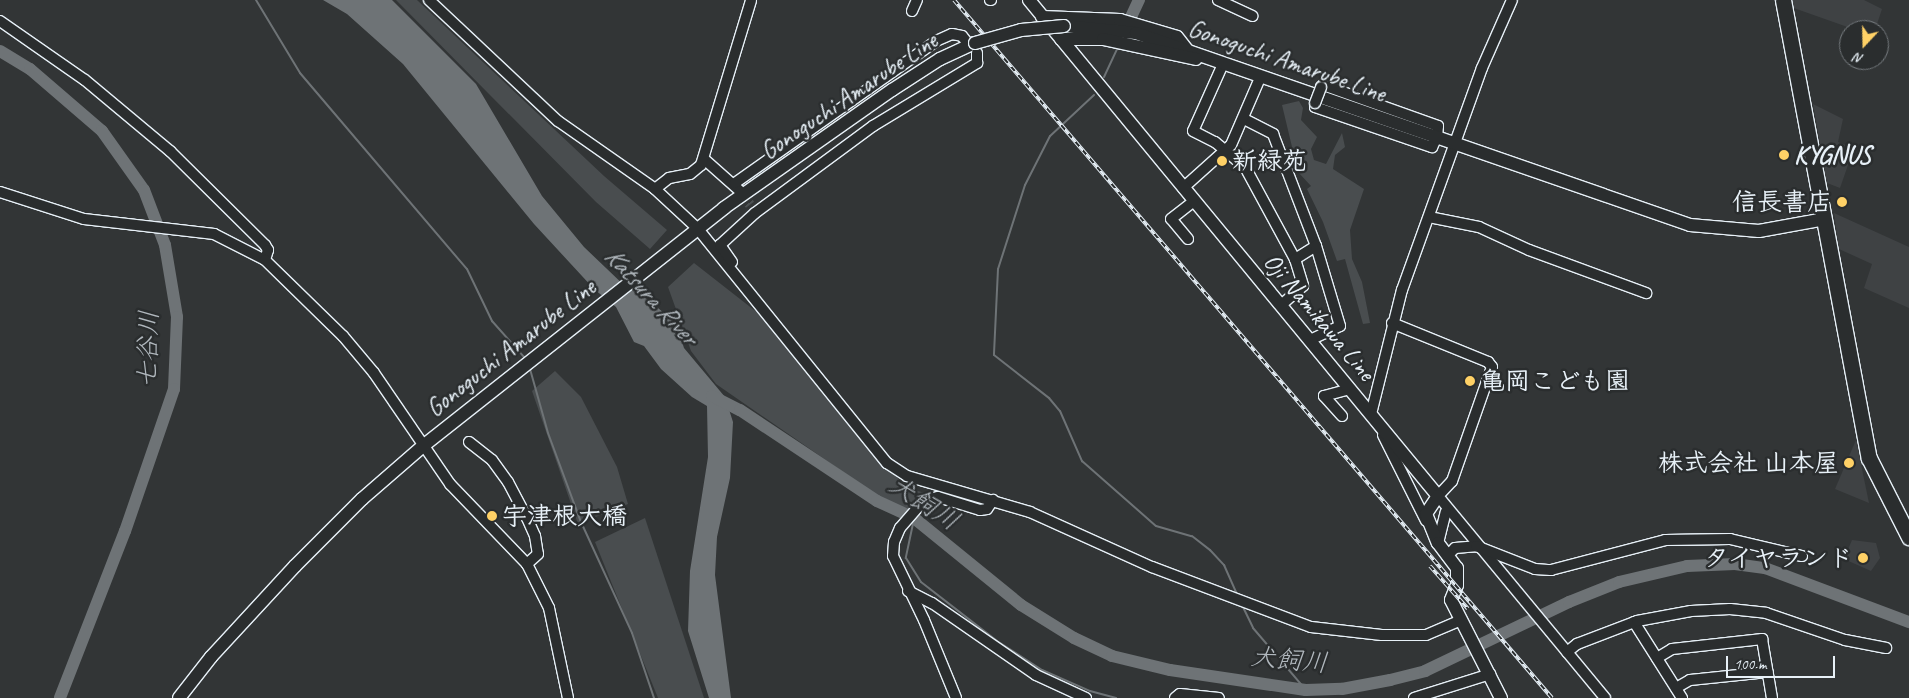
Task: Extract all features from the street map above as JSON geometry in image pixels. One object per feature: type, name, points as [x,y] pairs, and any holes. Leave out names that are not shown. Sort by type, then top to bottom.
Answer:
[{"type":"highway","points":[[1783,0],[1869,458],[1909,537]]},
{"type":"main road","name":"Oji Namikawa Line","points":[[1028,0],[1042,17],[1063,32],[1183,188],[1373,418]]},
{"type":"main road","points":[[1042,17],[1120,20],[1177,37],[1188,51]]},
{"type":"main road","name":"Gonoguchi Amarube Line","points":[[179,698],[211,657],[295,566],[362,499],[423,446],[698,229],[892,90],[940,59],[1021,30],[1136,33],[1260,78],[1456,143],[1668,218],[1709,228],[1759,231],[1825,219]]},
{"type":"main road","points":[[1063,32],[1103,39],[1179,57],[1219,63]]},
{"type":"main road","points":[[1373,418],[1438,496],[1428,507],[1428,524]]},
{"type":"main road","name":"Oji Namikawa Line","points":[[1428,524],[1438,543],[1457,568],[1457,585],[1450,600],[1501,698]]},
{"type":"street","points":[[429,0],[558,121],[655,189],[698,229],[740,284],[773,319],[887,463],[907,476],[1030,512],[1161,570],[1311,627],[1382,635],[1426,635],[1463,622]]},
{"type":"street","points":[[655,189],[669,178],[697,170],[704,159],[751,0]]},
{"type":"street","points":[[912,11],[917,0]]},
{"type":"street","points":[[1218,0],[1252,16]]},
{"type":"street","points":[[1373,418],[1392,323],[1487,54],[1512,0]]},
{"type":"street","points":[[0,21],[85,80],[170,151],[265,245],[268,250],[265,260]]},
{"type":"street","points":[[704,159],[737,186],[832,113],[936,41],[952,34],[962,36],[973,46],[976,63],[859,130],[753,209],[720,245],[740,274],[740,284]]},
{"type":"street","points":[[1219,63],[1193,131],[1215,142],[1224,152],[1246,168],[1295,259],[1302,286],[1281,305]]},
{"type":"street","points":[[1183,188],[1224,152],[1244,119],[1260,78]]},
{"type":"street","points":[[1323,85],[1438,126],[1437,137],[1432,147],[1314,107],[1314,103],[1323,85]]},
{"type":"street","points":[[832,113],[841,119]]},
{"type":"street","points":[[1244,119],[1273,134],[1316,246],[1340,326],[1310,340]]},
{"type":"street","points":[[0,192],[84,219],[176,228],[214,234],[265,260],[349,343],[374,373],[450,484],[527,564],[549,608],[568,698]]},
{"type":"street","points":[[1188,239],[1171,219],[1194,201]]},
{"type":"street","points":[[1429,217],[1479,227],[1529,250],[1646,293]]},
{"type":"street","points":[[1295,259],[1316,246]]},
{"type":"street","points":[[1392,323],[1488,362],[1492,367],[1452,482],[1438,496],[1605,698]]},
{"type":"street","points":[[1342,416],[1324,396],[1350,389]]},
{"type":"street","name":"Oji Namikawa Line","points":[[1373,418],[1428,524]]},
{"type":"street","points":[[469,442],[492,460],[508,482],[527,518],[535,536],[538,554],[527,564]]},
{"type":"street","points":[[956,698],[924,620],[907,590],[893,556],[900,528],[924,500],[938,497],[980,510],[987,509],[993,500]]},
{"type":"street","points":[[1438,543],[1446,512]]},
{"type":"street","points":[[1447,556],[1455,548],[1476,546],[1535,569],[1550,570],[1666,540],[1730,539],[1802,556]]},
{"type":"street","points":[[907,590],[932,603],[1036,675],[1086,698]]},
{"type":"street","points":[[1567,652],[1577,644],[1634,622],[1676,613],[1730,609],[1766,613],[1845,640],[1886,648]]},
{"type":"street","points":[[1634,622],[1682,698]]},
{"type":"street","points":[[1657,658],[1672,649],[1762,639],[1772,698]]},
{"type":"street","points":[[1414,698],[1456,686],[1489,672]]},
{"type":"street","points":[[1676,688],[1690,680],[1768,672]]},
{"type":"street","points":[[1452,698],[1456,686]]},
{"type":"street","points":[[1175,698],[1180,694],[1219,698]]},
{"type":"shaded area","points":[[323,0],[392,0],[476,84],[542,196],[584,247],[629,290],[635,289],[676,323],[684,348],[725,397],[733,422],[730,478],[717,537],[715,575],[731,698],[709,698],[688,631],[690,571],[708,457],[707,406],[692,397],[661,369],[644,346],[634,342],[616,307],[594,289],[534,224],[403,64],[347,14]]},
{"type":"shaded area","points":[[396,0],[417,0],[604,176],[667,230],[650,249],[596,202]]},
{"type":"shaded area","points":[[1787,0],[1864,0],[1882,9],[1878,20],[1839,20],[1839,24],[1788,6]]},
{"type":"shaded area","points":[[1299,101],[1303,108],[1301,120],[1317,137],[1311,149],[1314,160],[1326,164],[1342,133],[1345,147],[1335,155],[1333,169],[1364,189],[1350,230],[1352,259],[1362,282],[1370,323],[1363,324],[1345,259],[1337,261],[1323,222],[1307,189],[1311,186],[1298,172],[1282,105]]},
{"type":"shaded area","points":[[1813,104],[1843,119],[1838,142],[1854,148],[1840,188],[1827,183]]},
{"type":"shaded area","points":[[1834,213],[1909,247],[1909,308],[1864,288],[1872,264],[1839,249]]},
{"type":"shaded area","points":[[694,263],[767,320],[905,487],[928,494],[909,509],[888,503],[716,384],[691,351],[668,287]]},
{"type":"shaded area","points":[[555,371],[581,397],[617,467],[628,504],[578,524],[532,391]]},
{"type":"shaded area","points":[[1856,440],[1869,503],[1835,489]]},
{"type":"shaded area","points":[[645,518],[704,698],[658,698],[595,542]]},
{"type":"shaded area","points":[[1852,540],[1876,543],[1880,558],[1871,571],[1844,559]]},
{"type":"waterway","points":[[256,0],[300,73],[467,269],[492,321],[525,358]]},
{"type":"waterway","points":[[1131,17],[1139,0]]},
{"type":"waterway","points":[[1104,77],[1118,47]]},
{"type":"waterway","name":"七谷川","points":[[0,51],[30,69],[102,131],[144,190],[165,245],[177,317],[174,389],[125,531],[60,698]]},
{"type":"waterway","points":[[1094,95],[1050,136],[1025,185],[998,269],[994,355],[1049,398],[1060,411],[1082,461],[1156,526],[1192,536],[1210,550],[1224,565],[1238,596]]},
{"type":"waterway","points":[[530,369],[548,433],[581,522],[632,633],[654,698]]},
{"type":"waterway","name":"犬飼川","points":[[712,396],[740,410],[877,501],[914,518],[1021,605],[1074,638],[1112,656],[1170,670],[1306,690],[1342,689],[1390,680],[1425,671],[1569,602],[1619,582],[1687,566],[1735,564],[1765,568],[1909,622]]},
{"type":"waterway","points":[[914,519],[906,558],[921,582],[997,641],[1042,670],[1090,691],[1116,698]]},
{"type":"waterway","points":[[1242,605],[1253,628],[1306,690]]},
{"type":"tunnel","points":[[740,191],[750,205]]},
{"type":"railway","points":[[954,0],[1552,698]]},
{"type":"railway","points":[[1430,566],[1468,609]]},
{"type":"place","name":"KYGNUS","points":[[1784,155]]},
{"type":"place","name":"新緑苑","points":[[1222,161]]},
{"type":"place","name":"信長書店","points":[[1842,202]]},
{"type":"place","name":"亀岡こども園","points":[[1470,381]]},
{"type":"place","name":"株式会社 山本屋","points":[[1849,463]]},
{"type":"place","name":"宇津根大橋","points":[[492,516]]},
{"type":"place","name":"タイヤランド","points":[[1863,558]]},
{"type":"water label","name":"Katsura River","points":[[651,296]]}]
